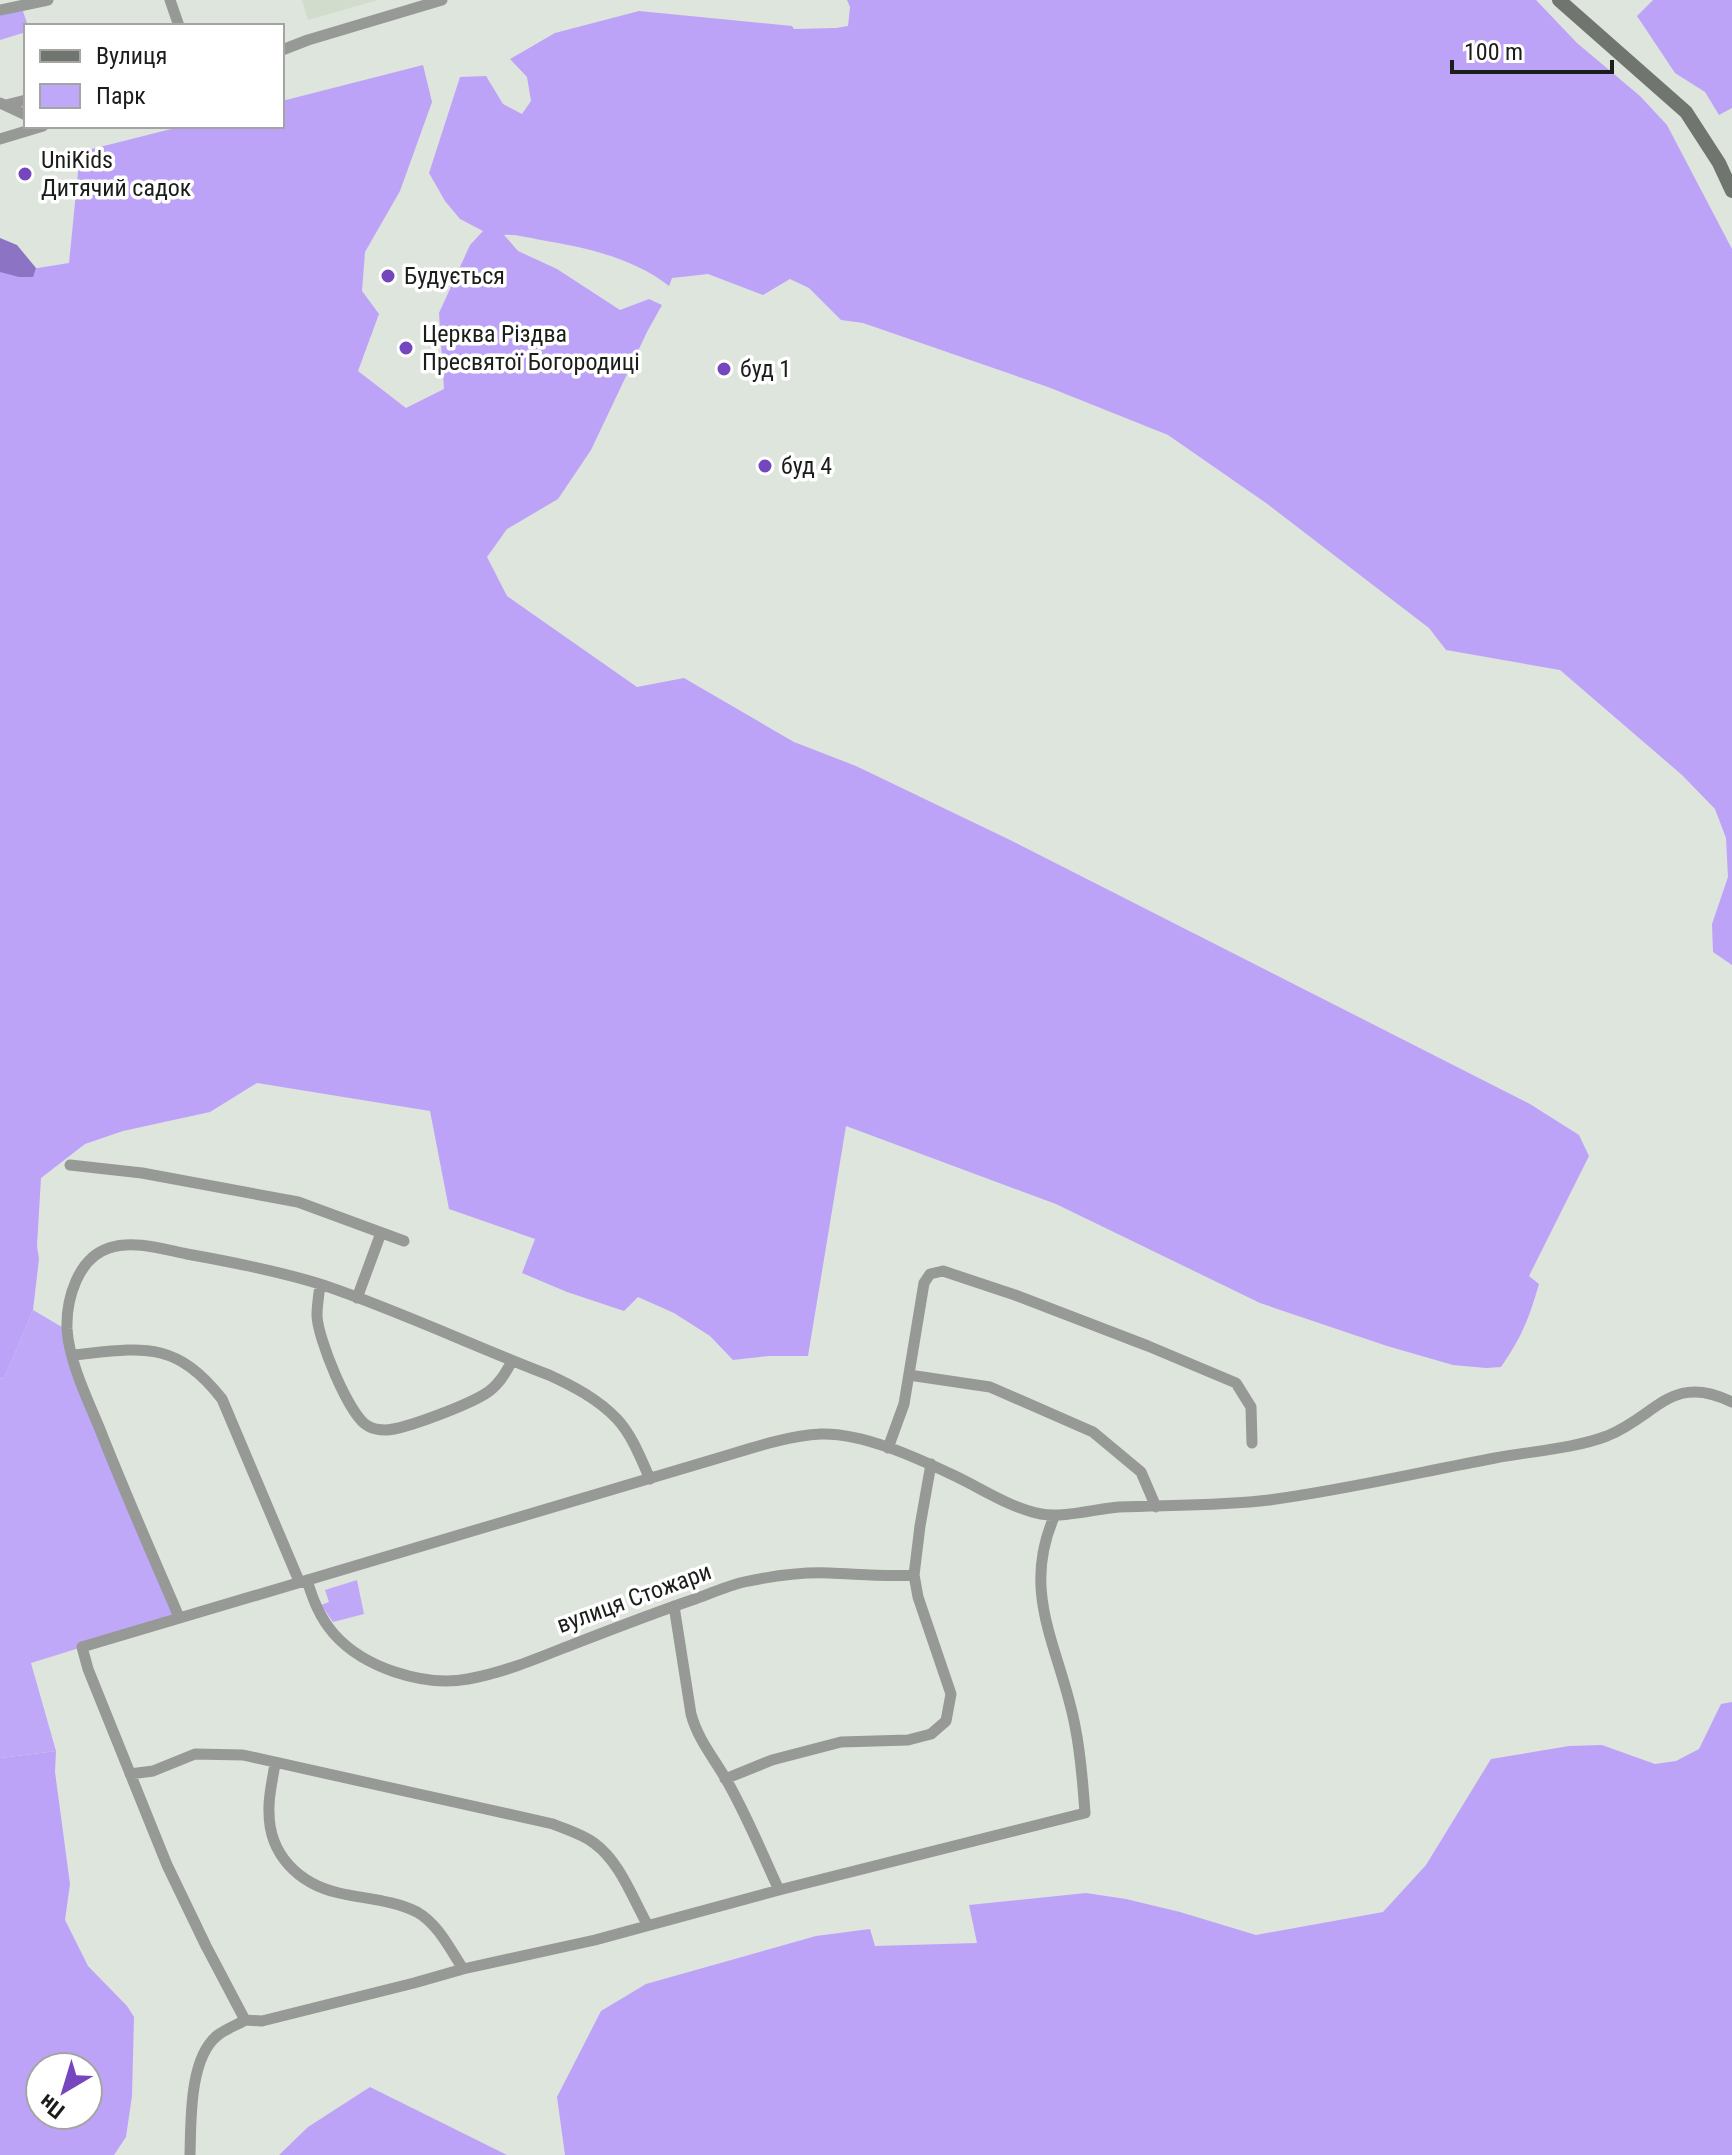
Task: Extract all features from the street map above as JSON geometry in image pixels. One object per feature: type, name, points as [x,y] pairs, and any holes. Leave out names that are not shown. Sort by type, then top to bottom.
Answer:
[{"type":"main road","points":[[1559,0],[1686,112],[1719,163],[1732,191]]},
{"type":"street","points":[[0,10],[48,0]]},
{"type":"street","points":[[170,0],[178,24]]},
{"type":"street","points":[[284,49],[442,0]]},
{"type":"street","points":[[3,104],[24,100]]},
{"type":"street","points":[[3,104],[24,114]]},
{"type":"street","points":[[0,139],[36,128]]},
{"type":"street","points":[[70,1165],[142,1173],[298,1202],[404,1241]]},
{"type":"street","points":[[357,1298],[381,1233]]},
{"type":"street","points":[[179,1617],[84,1390],[67,1330],[74,1285],[91,1258],[108,1248],[133,1245],[159,1249],[221,1260],[320,1284],[574,1387],[618,1419],[650,1479]]},
{"type":"street","points":[[888,1448],[904,1404],[924,1283],[930,1274],[943,1271],[1015,1295],[1236,1383],[1251,1407],[1252,1443]]},
{"type":"street","points":[[320,1284],[316,1317],[321,1343],[345,1395],[365,1425],[389,1430],[437,1415],[486,1393],[504,1376],[512,1361]]},
{"type":"street","name":"вулиця Стожари","points":[[73,1355],[148,1349],[170,1355],[209,1382],[222,1399],[323,1620],[350,1648],[389,1669],[436,1680],[466,1679],[510,1669],[743,1582],[785,1575],[826,1573],[914,1575]]},
{"type":"street","points":[[909,1375],[990,1387],[1093,1432],[1141,1472],[1156,1507]]},
{"type":"street","points":[[245,2020],[167,1865],[88,1669],[82,1647],[803,1436],[837,1435],[861,1439],[931,1464],[1020,1508],[1055,1515],[1088,1510],[1220,1505],[1271,1499],[1585,1442],[1620,1430],[1664,1400],[1696,1390],[1712,1392],[1732,1402]]},
{"type":"street","points":[[725,1779],[772,1760],[841,1742],[908,1740],[931,1734],[946,1721],[951,1694],[918,1597],[914,1575],[931,1464]]},
{"type":"street","points":[[190,2155],[199,2063],[206,2048],[217,2036],[245,2020],[262,2021],[293,2014],[463,1969],[595,1940],[647,1924],[1085,1813],[1075,1725],[1042,1607],[1043,1552],[1055,1515]]},
{"type":"street","points":[[674,1606],[695,1731],[753,1830],[779,1890]]},
{"type":"street","points":[[130,1774],[153,1771],[195,1754],[243,1755],[553,1824],[596,1845],[615,1866],[647,1924]]},
{"type":"street","points":[[275,1763],[268,1809],[270,1826],[276,1844],[290,1867],[317,1887],[395,1904],[418,1913],[431,1923],[463,1969]]},
{"type":"shaded area","points":[[302,0],[378,0],[308,20]]},
{"type":"shaded area","points":[[847,0],[1536,0],[1577,43],[1640,96],[1667,125],[1732,249],[1732,965],[1713,952],[1712,924],[1728,877],[1726,838],[1715,809],[1682,775],[1560,670],[1446,650],[1429,628],[1266,503],[1168,435],[1048,387],[863,323],[841,320],[809,288],[790,279],[763,295],[708,274],[672,278],[669,286],[640,268],[608,255],[504,235],[518,251],[557,269],[620,310],[649,299],[662,305],[591,450],[558,499],[507,529],[487,557],[507,596],[637,687],[684,678],[794,742],[856,766],[1008,839],[1530,1104],[1579,1135],[1589,1156],[1529,1276],[1539,1284],[1524,1327],[1508,1356],[1501,1367],[1453,1365],[1260,1303],[1056,1204],[846,1126],[808,1356],[733,1360],[710,1336],[674,1313],[638,1297],[624,1311],[522,1273],[535,1239],[449,1209],[430,1111],[257,1083],[210,1112],[123,1131],[85,1144],[41,1178],[39,1259],[33,1310],[4,1379],[0,1378],[0,269],[19,271],[69,263],[80,152],[175,128],[284,128],[284,100],[423,65],[432,102],[400,191],[365,252],[362,291],[379,314],[358,371],[406,408],[444,389],[439,313],[470,245],[483,231],[460,219],[429,173],[460,77],[486,76],[503,104],[522,114],[531,101],[527,77],[510,59],[555,33],[639,11],[792,26],[794,29],[836,28],[848,26],[850,7]]},
{"type":"shaded area","points":[[1653,0],[1732,0],[1732,108],[1719,115],[1705,92],[1675,73],[1637,16]]},
{"type":"shaded area","points":[[0,238],[17,245],[36,268],[33,277],[0,272]]},
{"type":"shaded area","points":[[1732,1702],[1732,2155],[565,2155],[557,2097],[601,2011],[646,1984],[816,1936],[870,1929],[875,1946],[977,1943],[969,1905],[1086,1893],[1180,1912],[1256,1935],[1383,1912],[1426,1865],[1491,1759],[1569,1746],[1602,1745],[1655,1764],[1676,1761],[1699,1749],[1721,1704]]},
{"type":"shaded area","points":[[56,1751],[55,1772],[70,1884],[65,1920],[88,1966],[134,2017],[132,2096],[126,2137],[114,2155],[0,2155],[0,1758]]},
{"type":"shaded area","points":[[370,2087],[507,2155],[279,2155],[308,2127]]},
{"type":"green space","points":[[21,5],[27,24],[24,24],[24,33],[0,40],[0,10]]},
{"type":"green space","points":[[33,1310],[67,1330],[73,1355],[179,1617],[31,1663],[56,1751],[0,1758],[0,1378],[4,1379]]},
{"type":"green space","points":[[357,1580],[364,1614],[333,1622],[321,1605],[329,1602],[325,1590]]},
{"type":"place","name":"UniKids Дитячий садок","points":[[25,174]]},
{"type":"place","name":"Будується","points":[[388,276]]},
{"type":"place","name":"Церква Різдва Пресвятої Богородиці","points":[[406,348]]},
{"type":"place","name":"буд 1","points":[[724,369]]},
{"type":"place","name":"буд 4","points":[[765,466]]}]
